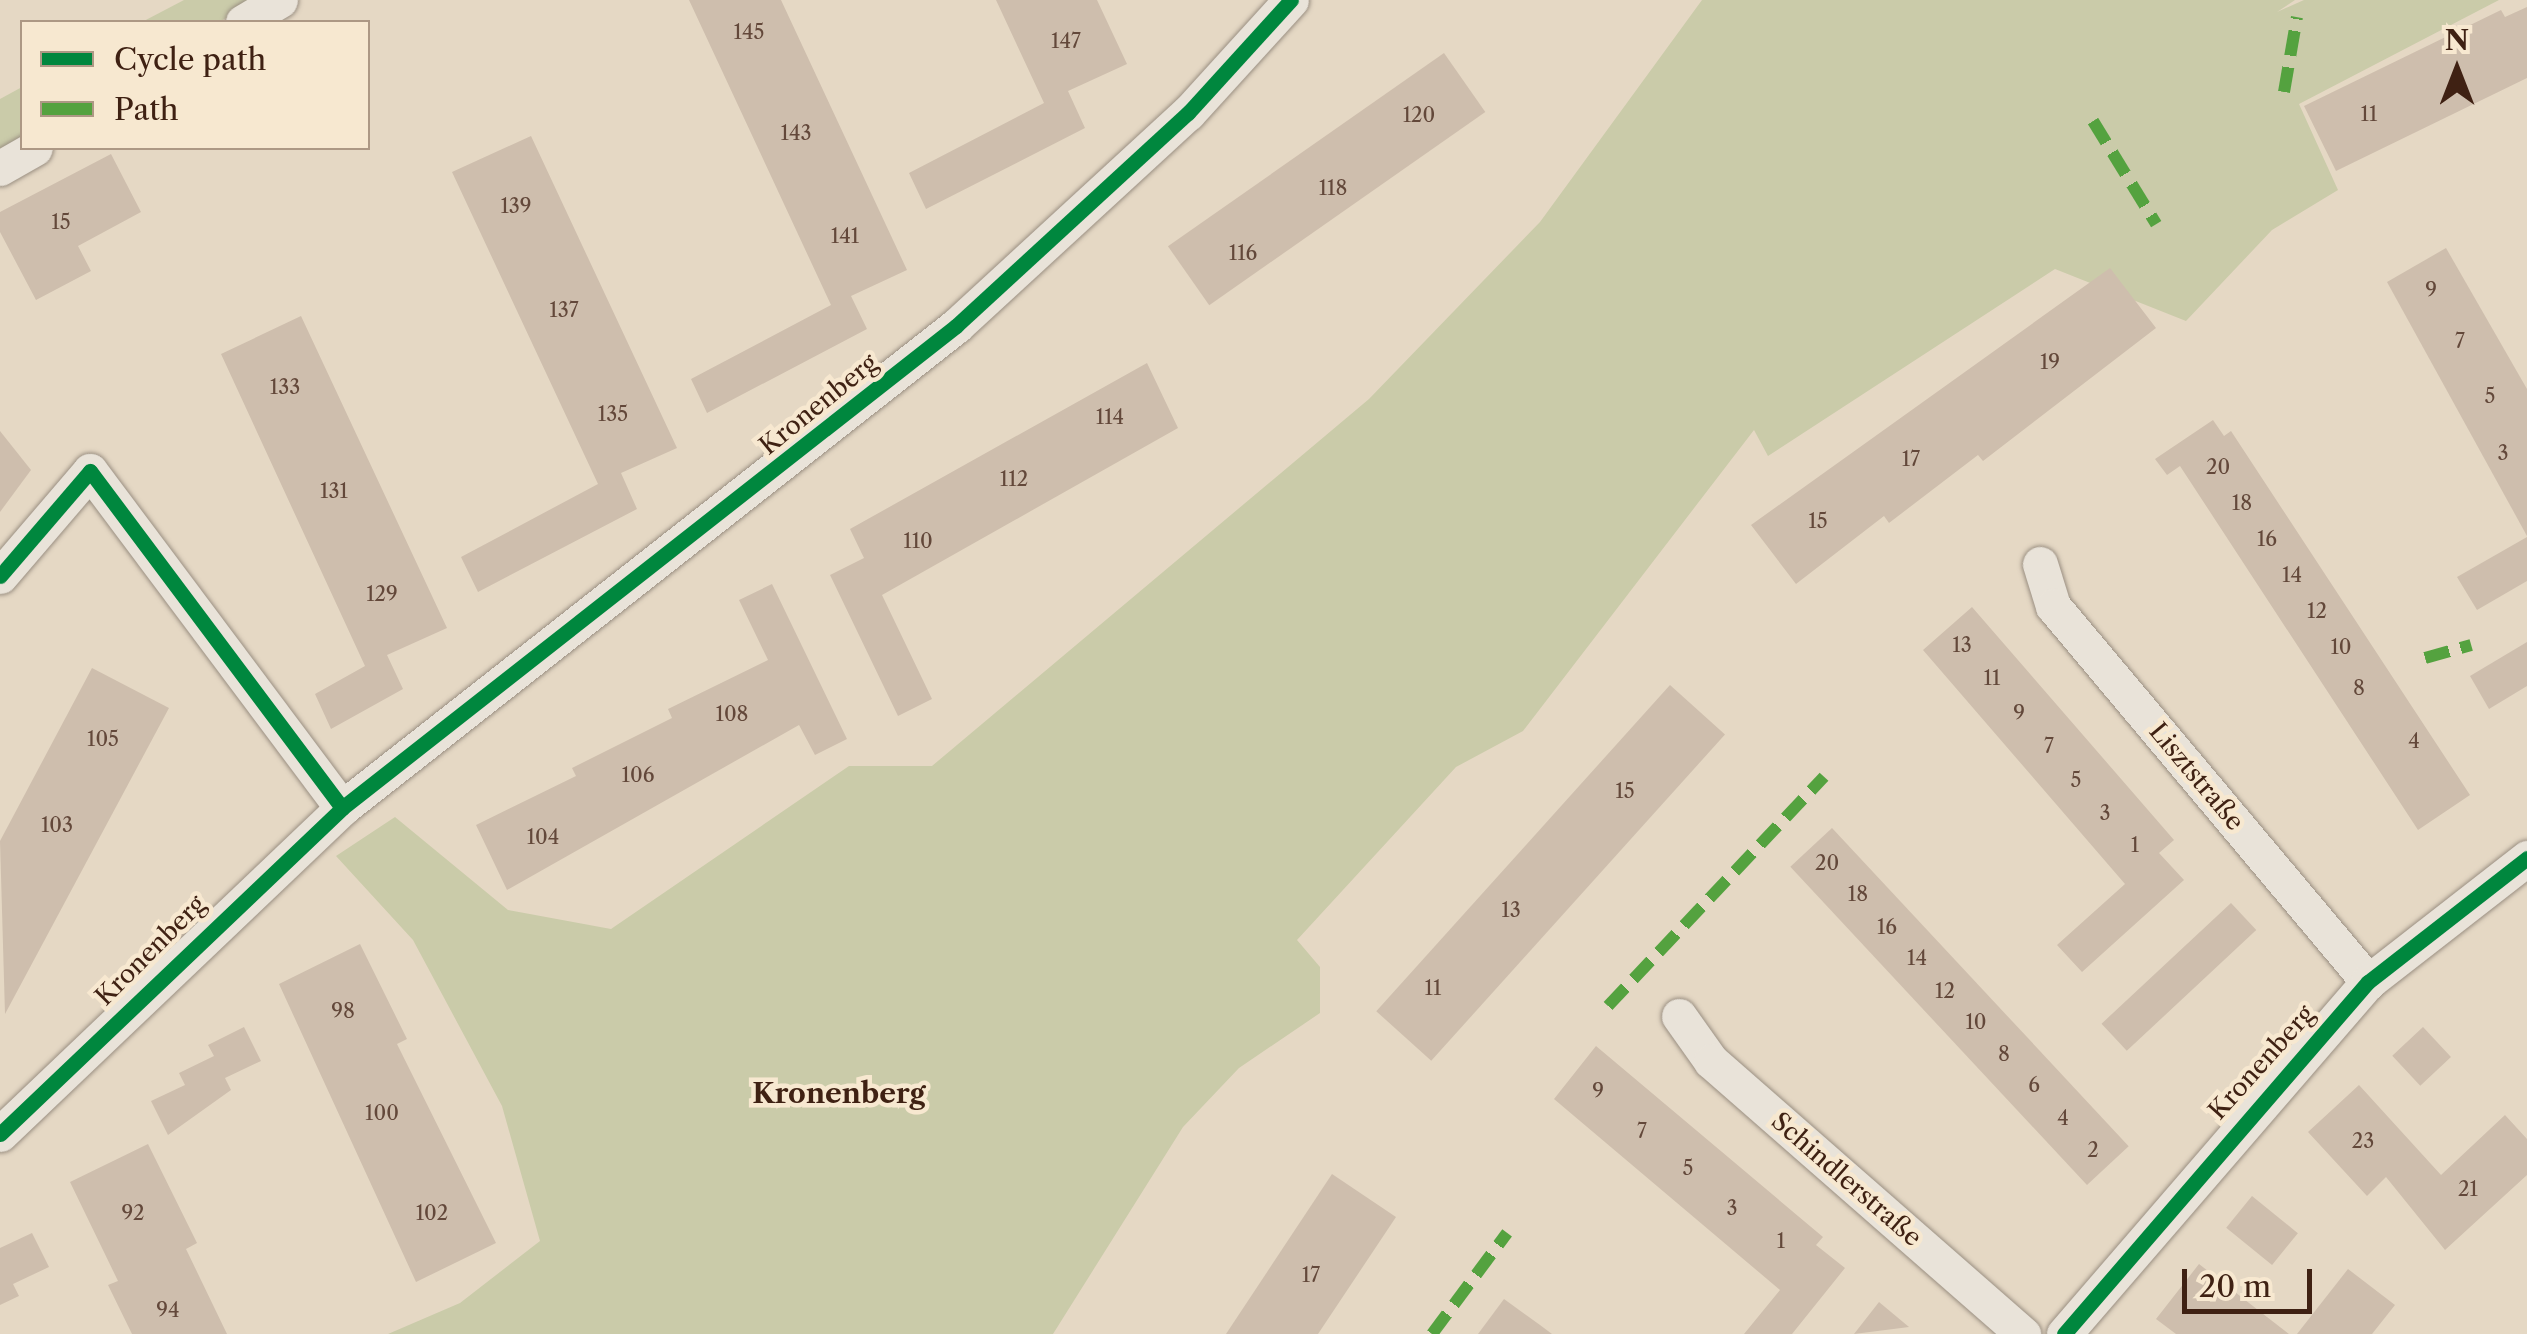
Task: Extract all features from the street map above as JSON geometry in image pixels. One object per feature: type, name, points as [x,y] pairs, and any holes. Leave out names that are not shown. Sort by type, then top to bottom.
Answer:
[{"type":"street","points":[[246,20],[280,0]]},
{"type":"street","name":"Kronenberg","points":[[0,1134],[342,808],[956,326],[1188,113],[1291,0]]},
{"type":"street","points":[[0,168],[32,150]]},
{"type":"street","points":[[0,576],[90,471],[342,808]]},
{"type":"street","name":"Lisztstraße","points":[[2040,564],[2052,606],[2368,982]]},
{"type":"street","name":"Kronenberg","points":[[2064,1334],[2368,982],[2527,858]]},
{"type":"street","name":"Schindlerstraße","points":[[1679,1016],[1711,1062],[2023,1334]]},
{"type":"green space","points":[[184,0],[258,0],[223,20],[146,20]]},
{"type":"green space","points":[[1702,0],[2295,0],[2277,12],[2304,0],[2499,0],[2299,104],[2338,190],[2272,230],[2186,321],[2055,269],[1768,456],[1754,430],[1523,731],[1456,767],[1297,940],[1320,967],[1320,1013],[1239,1068],[1183,1127],[1053,1334],[388,1334],[460,1303],[540,1241],[502,1106],[413,940],[336,856],[395,817],[508,910],[611,929],[849,766],[932,766],[1369,399],[1540,222]]},
{"type":"green space","points":[[20,88],[20,138],[0,150],[0,99]]},
{"type":"building","points":[[689,0],[781,0],[907,270],[851,296],[867,329],[707,413],[691,379],[831,305]]},
{"type":"building","points":[[996,0],[1097,0],[1127,64],[1068,91],[1085,128],[926,209],[909,173],[1044,103]]},
{"type":"building","points":[[2527,7],[2527,78],[2336,171],[2304,106],[2501,10],[2505,17]]},
{"type":"building","points":[[1444,53],[1485,112],[1209,305],[1168,246]]},
{"type":"building","points":[[531,136],[677,448],[621,473],[637,509],[478,592],[461,557],[598,484],[452,172]]},
{"type":"building","points":[[111,154],[141,212],[78,246],[91,271],[36,300],[0,232],[0,212]]},
{"type":"building","points":[[2446,248],[2527,389],[2527,536],[2387,282]]},
{"type":"building","points":[[2110,268],[2156,328],[1983,461],[1978,455],[1889,523],[1884,516],[1796,584],[1751,525]]},
{"type":"building","points":[[301,316],[447,628],[387,655],[403,689],[331,729],[315,694],[365,666],[221,354]]},
{"type":"building","points":[[1147,363],[1178,428],[882,595],[932,699],[898,716],[830,575],[864,558],[850,529]]},
{"type":"building","points":[[2213,420],[2224,436],[2231,431],[2470,795],[2418,830],[2180,466],[2167,475],[2155,459]]},
{"type":"building","points":[[0,431],[31,470],[0,512]]},
{"type":"building","points":[[2527,537],[2527,581],[2477,610],[2457,577]]},
{"type":"building","points":[[772,584],[847,739],[815,755],[799,725],[507,890],[476,825],[576,776],[572,768],[672,718],[668,709],[768,660],[739,600]]},
{"type":"building","points":[[1972,607],[2174,840],[2159,853],[2184,880],[2082,972],[2057,945],[2125,884],[1923,650]]},
{"type":"building","points":[[2527,642],[2527,686],[2489,709],[2470,676]]},
{"type":"building","points":[[92,668],[169,708],[5,1014],[0,841]]},
{"type":"building","points":[[1670,685],[1725,735],[1431,1061],[1376,1011]]},
{"type":"building","points":[[1832,828],[2129,1146],[2087,1185],[1790,867]]},
{"type":"building","points":[[2231,903],[2256,930],[2127,1051],[2102,1024]]},
{"type":"building","points":[[360,944],[407,1039],[397,1044],[496,1243],[416,1282],[279,984]]},
{"type":"building","points":[[244,1027],[261,1061],[225,1078],[231,1090],[168,1135],[151,1101],[185,1085],[179,1073],[214,1056],[208,1045]]},
{"type":"building","points":[[2423,1027],[2451,1057],[2420,1086],[2392,1056]]},
{"type":"building","points":[[1596,1046],[1823,1237],[1816,1245],[1845,1268],[1792,1334],[1744,1334],[1780,1290],[1554,1099]]},
{"type":"building","points":[[2359,1085],[2441,1175],[2505,1115],[2527,1139],[2527,1175],[2445,1250],[2386,1177],[2367,1196],[2308,1132]]},
{"type":"building","points":[[148,1144],[197,1243],[186,1249],[227,1334],[132,1334],[108,1285],[118,1281],[70,1182]]},
{"type":"building","points":[[1332,1174],[1396,1217],[1318,1334],[1226,1334]]},
{"type":"building","points":[[2252,1196],[2298,1233],[2272,1265],[2226,1228]]},
{"type":"building","points":[[32,1233],[49,1267],[13,1284],[19,1296],[0,1305],[0,1248]]},
{"type":"building","points":[[2199,1264],[2289,1334],[2176,1334],[2156,1319]]},
{"type":"building","points":[[2348,1269],[2395,1305],[2372,1334],[2297,1334]]},
{"type":"building","points":[[1504,1299],[1540,1325],[1552,1334],[1478,1334]]},
{"type":"building","points":[[1879,1302],[1909,1327],[1854,1334]]},
{"type":"marked path","points":[[2284,92],[2297,17]]},
{"type":"marked path","points":[[2093,121],[2156,224]]},
{"type":"marked path","points":[[2425,658],[2471,645]]},
{"type":"marked path","points":[[1608,1006],[1824,777]]},
{"type":"marked path","points":[[1432,1334],[1507,1233]]},
{"type":"cycle path","points":[[0,1134],[342,808],[956,326],[1188,113],[1291,0]]},
{"type":"cycle path","points":[[0,576],[90,471],[342,808]]},
{"type":"cycle path","points":[[2064,1334],[2368,982],[2527,858]]},
{"type":"district","name":"Kronenberg","points":[[839,1093]]}]
